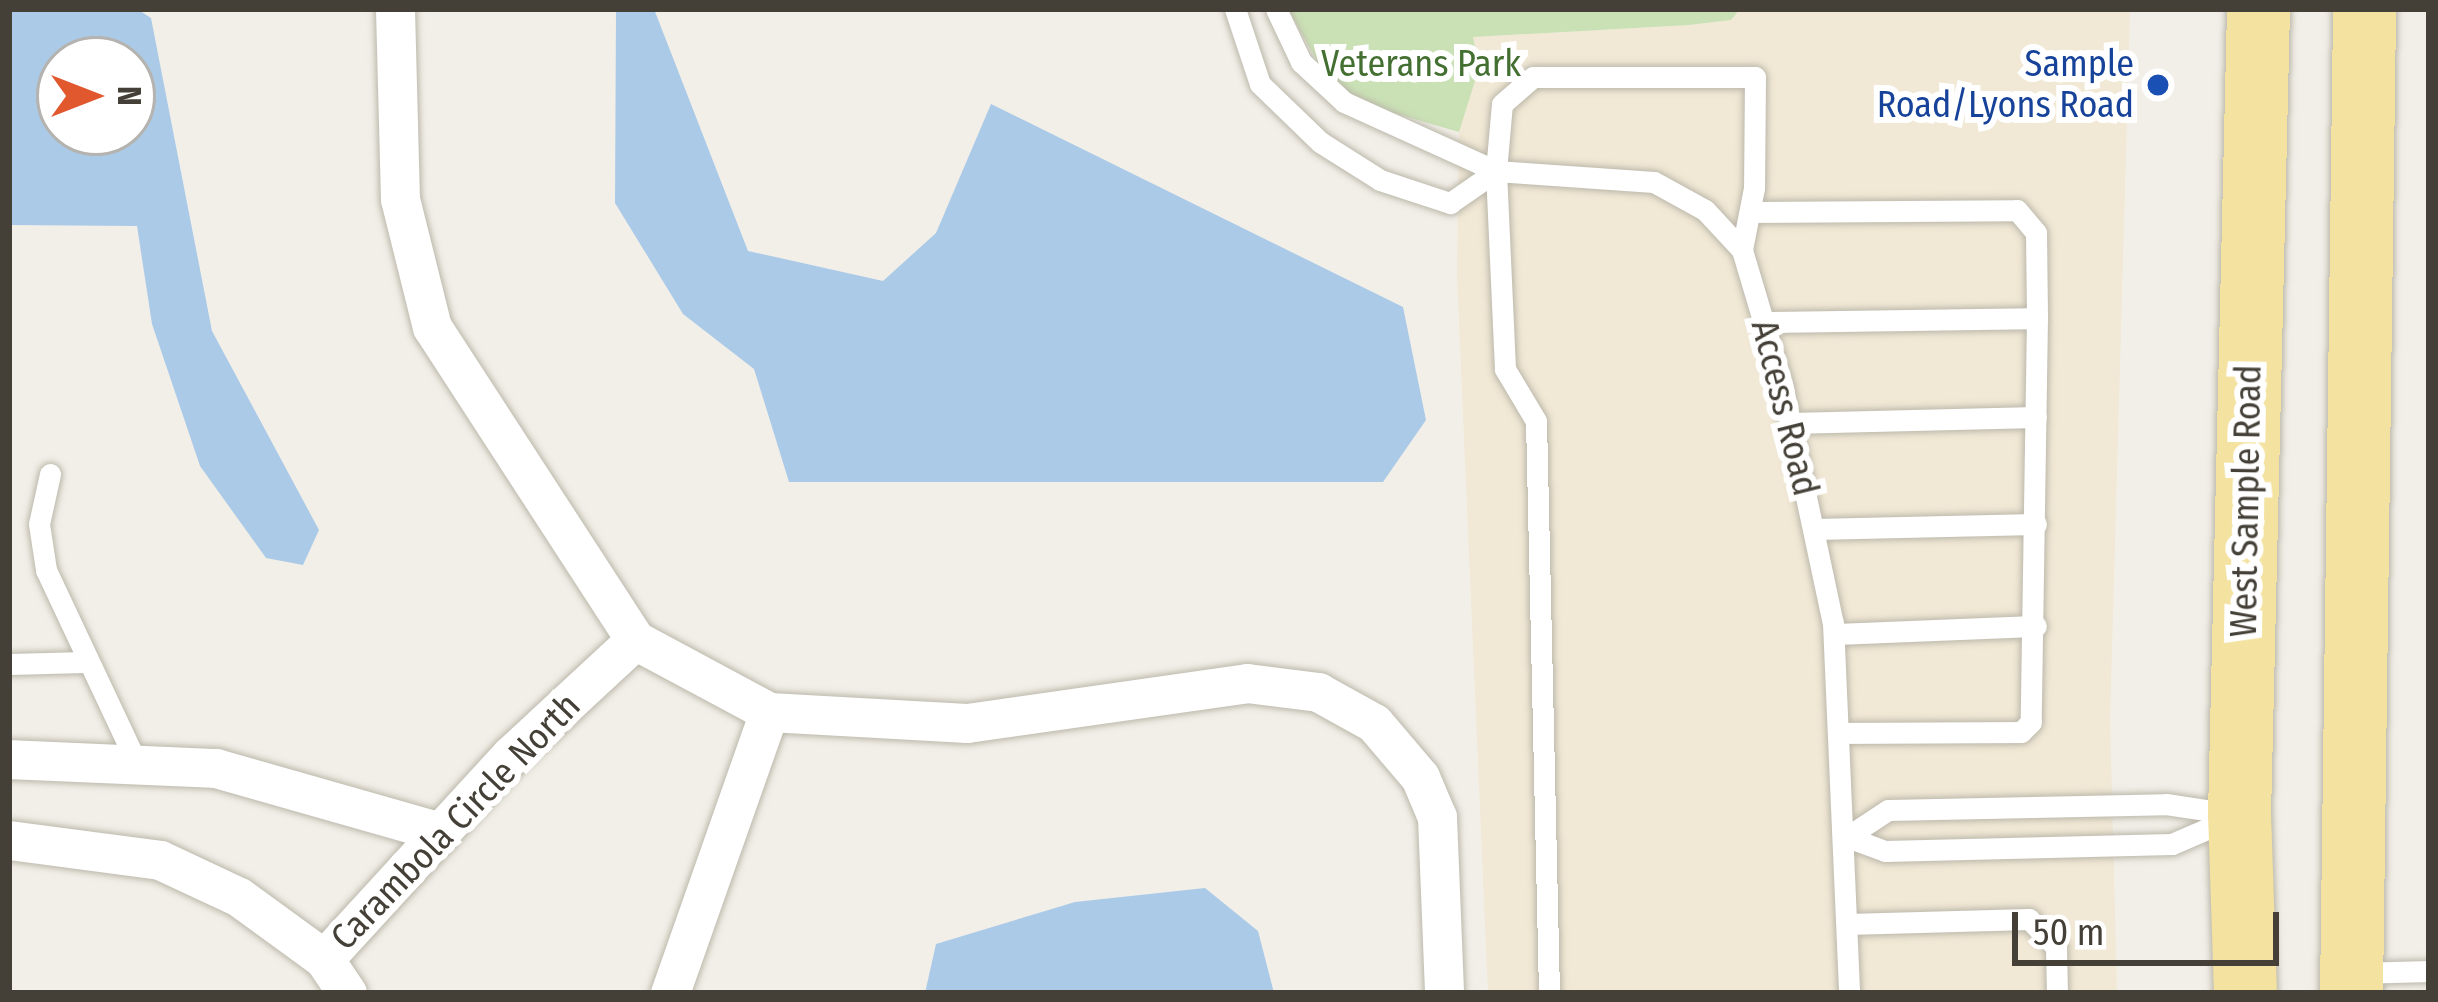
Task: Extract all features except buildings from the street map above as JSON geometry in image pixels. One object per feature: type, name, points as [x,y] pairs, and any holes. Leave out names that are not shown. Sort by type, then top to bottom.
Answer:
[{"type":"main road","name":"West Sample Road","points":[[2245,993],[2240,815],[2258,9]]},
{"type":"main road","points":[[2350,983],[2364,9]]},
{"type":"street","points":[[395,9],[400,199],[432,327],[635,640],[769,712],[967,723],[1247,683],[1318,692],[1374,723],[1420,777],[1437,817],[1444,993]]},
{"type":"street","name":"Carambola Circle North","points":[[324,959],[440,832],[635,640]]},
{"type":"street","points":[[670,993],[769,712]]},
{"type":"street","points":[[9,759],[136,761],[310,788],[440,832]]},
{"type":"street","name":"Carambola Circle North","points":[[9,840],[160,860],[239,897],[324,959],[346,993]]},
{"type":"lane","points":[[1235,9],[1260,83],[1320,142],[1380,180],[1450,203],[1496,171]]},
{"type":"lane","name":"Access Road","points":[[1276,9],[1301,62],[1344,102],[1496,171],[1654,182],[1706,210],[1742,250],[1790,423],[1834,634],[1847,837],[1850,993]]},
{"type":"lane","points":[[1549,993],[1536,421],[1505,369],[1496,171],[1502,104],[1533,77],[1755,77],[1750,212],[1742,250]]},
{"type":"lane","points":[[1750,212],[2018,210],[2036,233],[2036,710],[2021,732],[1840,733]]},
{"type":"lane","points":[[1764,322],[2037,318]]},
{"type":"lane","points":[[1790,423],[2036,418]]},
{"type":"lane","points":[[50,474],[39,524],[46,570],[136,761]]},
{"type":"lane","points":[[1813,529],[2036,524]]},
{"type":"lane","points":[[1834,634],[2036,626]]},
{"type":"lane","points":[[9,664],[86,662]]},
{"type":"lane","points":[[1847,837],[1888,810],[2166,804],[2240,815]]},
{"type":"lane","points":[[1847,837],[1885,851],[2172,844],[2240,815]]},
{"type":"lane","points":[[1847,925],[2029,919],[2056,947],[2057,993]]},
{"type":"lane","points":[[2350,983],[2429,971]]},
{"type":"shaded area","points":[[1740,9],[2130,9],[2110,720],[2117,993],[1488,993],[1457,275],[1459,132],[1473,37],[1689,25],[1731,20]]},
{"type":"green space","name":"Veterans Park","points":[[1288,9],[1740,9],[1731,20],[1689,25],[1473,37],[1479,68],[1459,132],[1362,104],[1318,63]]},
{"type":"water","points":[[137,9],[151,18],[155,36],[36,36],[36,156],[156,156],[156,44],[212,331],[319,530],[303,565],[266,558],[200,466],[152,324],[137,226],[9,225],[9,10]]},
{"type":"water","points":[[616,9],[654,9],[748,251],[883,281],[936,233],[991,104],[1403,307],[1426,420],[1383,482],[789,482],[754,369],[683,314],[615,203]]},
{"type":"water","points":[[1205,888],[1258,931],[1274,993],[925,993],[936,944],[1075,902]]},
{"type":"place","name":"Sample Road/Lyons Road","points":[[2158,85]]}]
